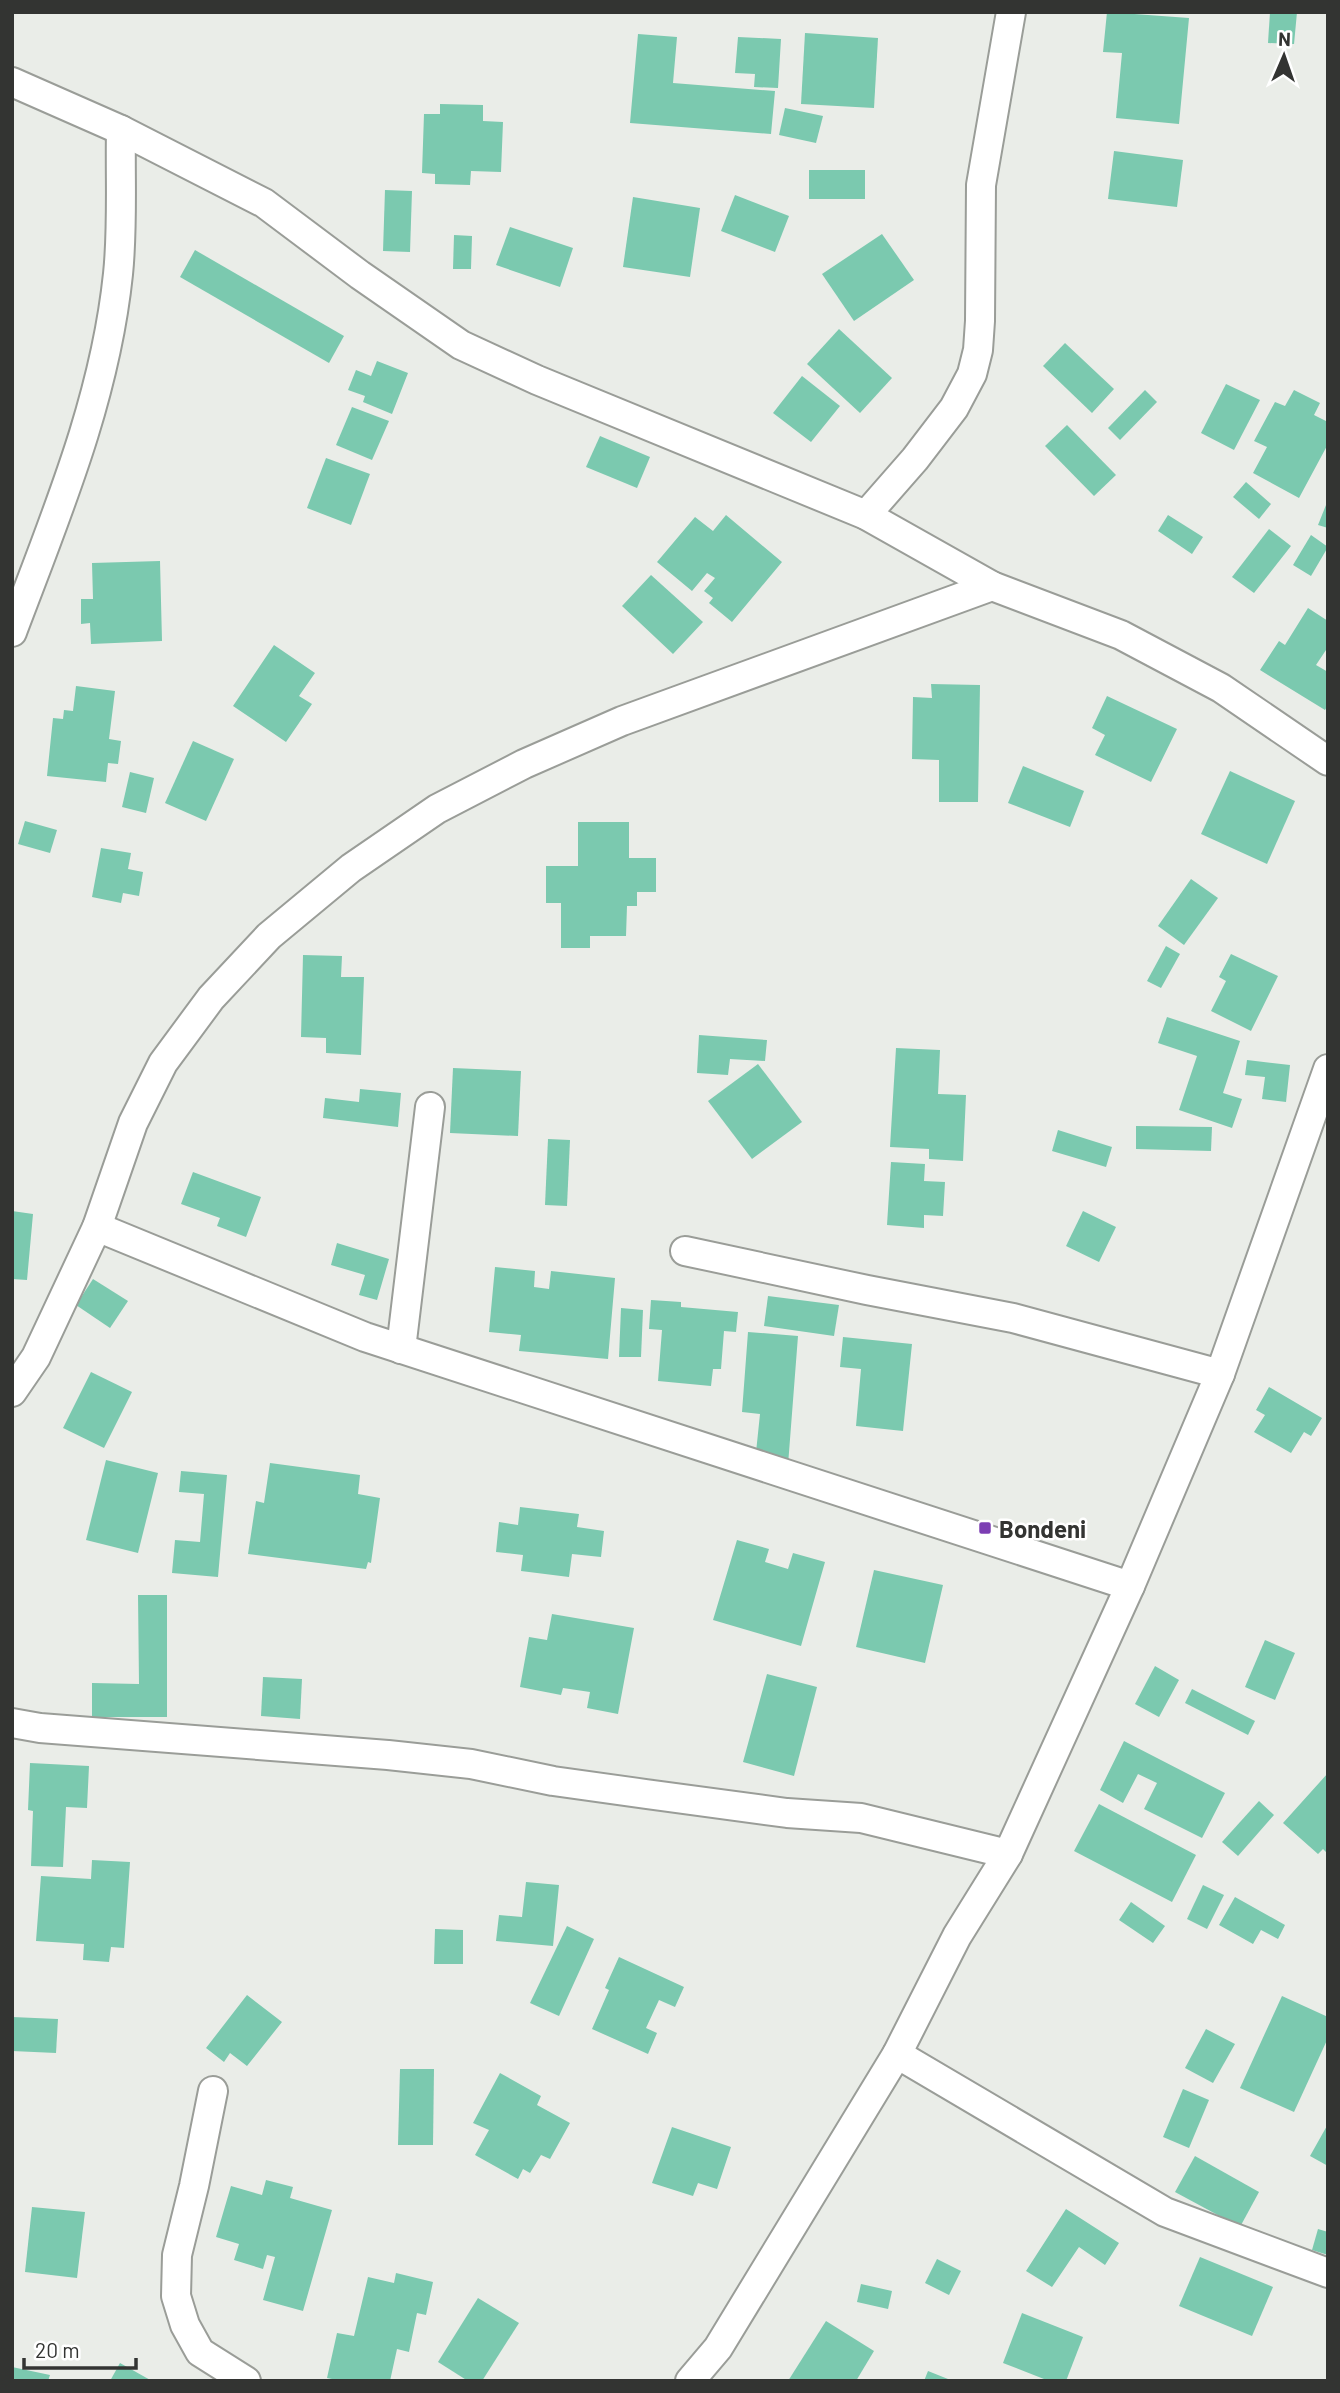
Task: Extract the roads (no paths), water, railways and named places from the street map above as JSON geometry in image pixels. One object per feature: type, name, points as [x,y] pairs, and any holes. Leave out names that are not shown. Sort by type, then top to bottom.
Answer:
[{"type":"street","points":[[866,515],[915,459],[946,418],[972,374],[978,350],[980,321],[981,184],[1011,12]]},
{"type":"street","points":[[12,82],[121,130],[264,203],[360,275],[461,345],[537,380],[866,515],[992,586],[1121,635],[1221,688],[1328,761]]},
{"type":"street","points":[[12,632],[82,445],[106,350],[118,273],[121,130]]},
{"type":"street","points":[[12,1392],[36,1357],[97,1227],[132,1124],[163,1063],[211,998],[269,936],[351,868],[437,809],[537,758],[622,721],[992,586]]},
{"type":"street","points":[[690,2381],[718,2348],[897,2054],[957,1936],[1008,1854],[1130,1586],[1220,1374],[1328,1069]]},
{"type":"street","points":[[401,1349],[430,1107]]},
{"type":"street","points":[[97,1227],[365,1337],[1130,1586]]},
{"type":"street","points":[[685,1251],[1013,1318],[1220,1374]]},
{"type":"street","points":[[12,1723],[40,1728],[471,1764],[553,1781],[787,1813],[861,1818],[1008,1854]]},
{"type":"street","points":[[897,2054],[1165,2212],[1328,2273]]},
{"type":"street","points":[[213,2091],[177,2255],[176,2296],[185,2325],[200,2352],[246,2381]]},
{"type":"place","name":"Bondeni","points":[[985,1528]]}]
